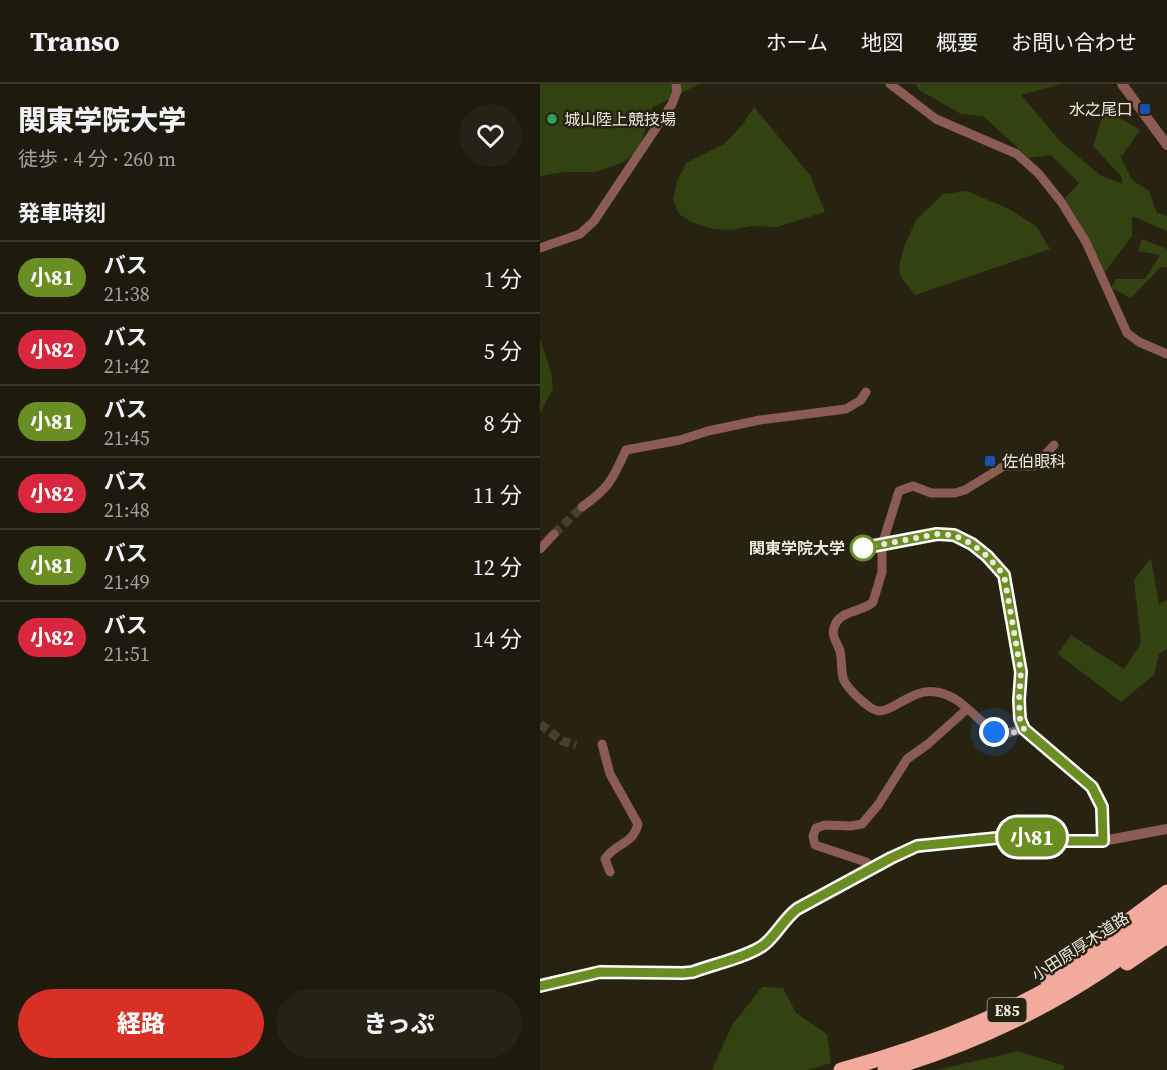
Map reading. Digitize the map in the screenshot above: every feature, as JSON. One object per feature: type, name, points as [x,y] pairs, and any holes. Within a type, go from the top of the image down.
[{"type":"highway","points":[[914,1049],[974,1019],[1061,970],[1167,892]]},
{"type":"highway","name":"小田原厚木道路","points":[[841,1070],[914,1049],[1015,1007],[1164,921]]},
{"type":"highway","name":"小田原厚木道路","points":[[885,1070],[975,1040],[1026,1017],[1111,965],[1164,921]]},
{"type":"street","points":[[540,248],[579,234],[594,221],[672,104],[677,91],[676,84]]},
{"type":"street","points":[[890,84],[936,119],[1017,154],[1039,174],[1062,203],[1086,242],[1127,333],[1139,342],[1167,354]]},
{"type":"street","points":[[1122,84],[1167,145]]},
{"type":"street","points":[[582,507],[596,498],[610,483],[626,450],[680,440],[708,431],[760,420],[846,409],[861,400],[866,392]]},
{"type":"street","points":[[1024,729],[999,735],[952,696],[934,691],[909,697],[885,710],[878,711],[850,690],[844,681],[840,653],[833,635],[834,626],[843,616],[873,602],[881,577],[882,545],[899,491],[913,486],[931,493],[955,493],[965,490],[1004,466],[1035,466],[1054,445]]},
{"type":"street","points":[[540,549],[554,534]]},
{"type":"street","points":[[882,545],[937,534],[954,535],[972,544],[987,556],[1004,575],[1021,672],[1020,719],[1024,729],[1092,787],[1102,807],[1103,841]]},
{"type":"street","points":[[873,868],[866,862],[815,844],[813,836],[816,828],[825,825],[862,824],[878,805],[907,759],[928,744],[967,709]]},
{"type":"street","points":[[602,744],[610,774],[638,824],[633,838],[610,851],[605,859],[610,872]]},
{"type":"street","points":[[540,986],[600,972],[683,973],[743,954],[765,944],[788,916],[797,909],[909,849],[924,844],[1017,836],[1068,841],[1103,841],[1167,829]]},
{"type":"green space","points":[[540,84],[699,84],[652,108],[639,150],[622,163],[596,172],[565,172],[540,176]]},
{"type":"green space","points":[[916,84],[1061,84],[1021,95],[1061,142],[1100,175],[1123,184],[1121,176],[1093,146],[1105,109],[1140,130],[1121,157],[1132,180],[1149,191],[1157,213],[1167,216],[1167,231],[1132,216],[1132,236],[1104,273],[1091,242],[1065,198],[1079,183],[1051,155],[1029,158],[983,116],[961,114],[919,90]]},
{"type":"green space","points":[[754,107],[810,175],[825,212],[777,227],[751,226],[731,230],[713,229],[691,222],[679,214],[673,200],[677,182],[686,163],[724,144],[743,124]]},
{"type":"green space","points":[[967,191],[1009,209],[1036,226],[1050,249],[915,295],[901,277],[899,267],[904,247],[916,220],[943,194]]},
{"type":"green space","points":[[1142,239],[1167,249],[1167,268],[1161,267],[1131,298],[1111,288],[1116,279],[1145,279],[1160,255],[1138,251]]},
{"type":"green space","points":[[540,338],[551,372],[553,388],[540,413]]},
{"type":"green space","points":[[1151,558],[1159,604],[1167,600],[1167,649],[1159,654],[1154,675],[1121,702],[1058,654],[1071,635],[1124,669],[1141,643],[1134,580]]},
{"type":"green space","points":[[762,987],[783,988],[796,1013],[827,1034],[831,1063],[808,1070],[712,1070],[732,1025]]},
{"type":"green space","points":[[1018,1051],[1065,1066],[1063,1070],[937,1070]]},
{"type":"tunnel","points":[[554,534],[582,507]]},
{"type":"tunnel","points":[[540,724],[562,741],[576,745]]},
{"type":"bus line","name":"小81","points":[[540,986],[600,972],[693,972],[758,949],[797,909],[891,858],[924,844],[1017,836],[1068,841],[1103,841],[1104,817],[1098,795],[1092,787],[1024,729],[1020,719],[1021,672],[1004,575],[987,556],[972,544],[954,535],[937,534],[863,548]]},
{"type":"place","name":"水之尾口","points":[[1145,109]]},
{"type":"place","name":"城山陸上競技場","points":[[552,119]]},
{"type":"place","name":"佐伯眼科","points":[[990,461]]},
{"type":"place","name":"関東学院大学","points":[[863,548]]},
{"type":"route","points":[[863,548],[937,534],[954,535],[972,544],[987,556],[1004,575],[1021,672],[1020,719],[1024,729],[1005,735],[994,732]]}]
